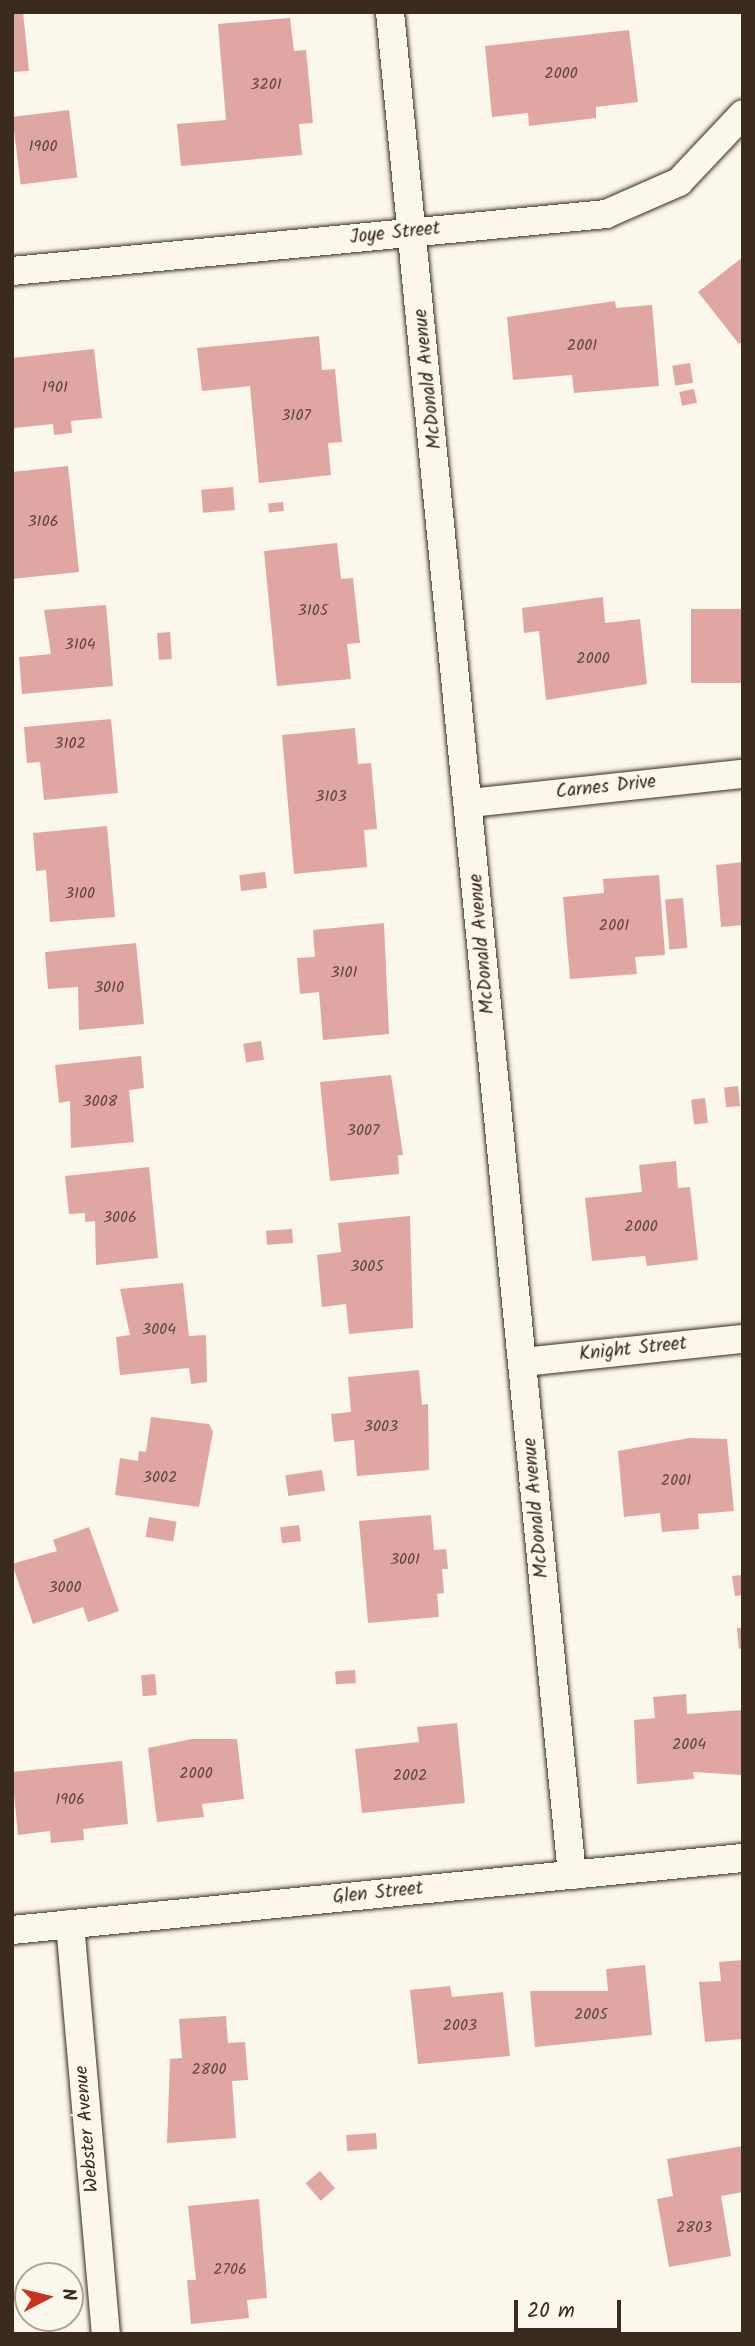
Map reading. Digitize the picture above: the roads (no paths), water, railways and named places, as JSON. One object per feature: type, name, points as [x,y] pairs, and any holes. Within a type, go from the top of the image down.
[{"type":"street","name":"McDonald Avenue","points":[[390,12],[470,803],[572,1875]]},
{"type":"street","name":"Joye Street","points":[[12,271],[606,214],[643,202],[679,182],[743,114]]},
{"type":"street","name":"Carnes Drive","points":[[470,803],[743,774]]},
{"type":"street","name":"Knight Street","points":[[523,1362],[743,1339]]},
{"type":"street","name":"Glen Street","points":[[12,1930],[743,1858]]},
{"type":"street","name":"Webster Avenue","points":[[70,1924],[106,2334]]}]
